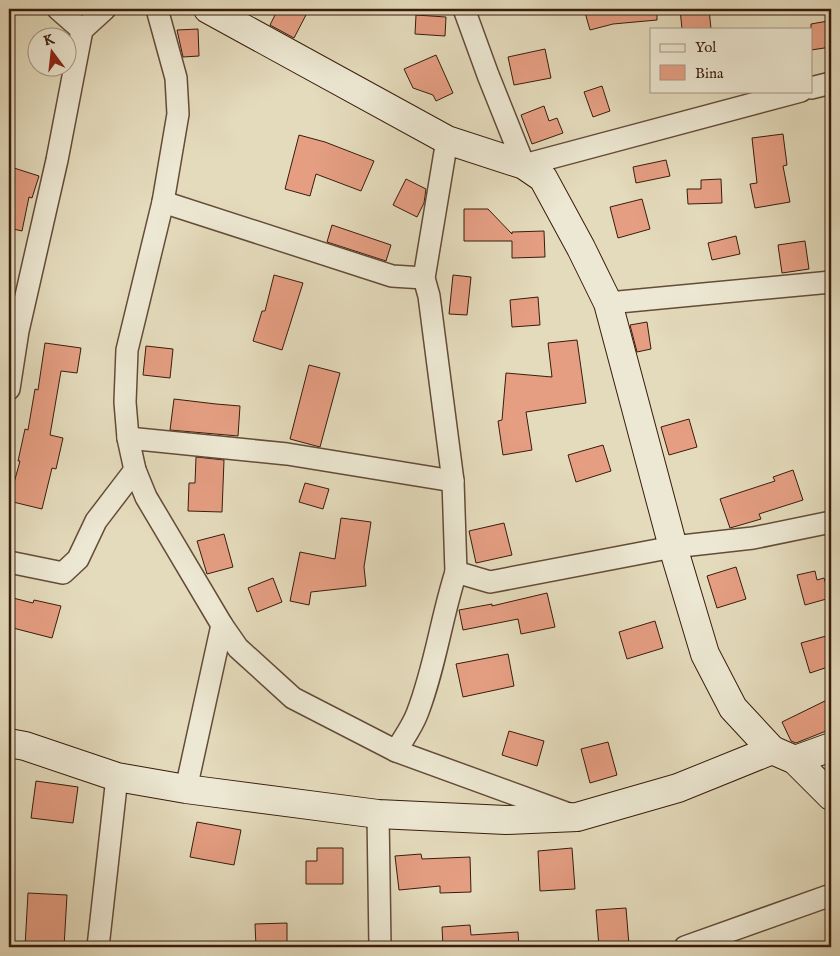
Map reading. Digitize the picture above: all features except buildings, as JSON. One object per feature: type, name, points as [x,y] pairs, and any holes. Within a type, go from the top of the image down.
[{"type":"street","points":[[58,9],[82,30]]},
{"type":"street","points":[[9,389],[13,330],[57,160],[82,30],[105,9]]},
{"type":"street","points":[[157,9],[176,78],[178,114],[163,202],[127,350],[125,402],[128,438],[135,470],[146,497],[222,625],[238,648],[293,698],[396,751],[577,817]]},
{"type":"street","points":[[208,9],[447,140],[524,165],[543,178],[608,303],[673,547],[705,654],[733,708],[783,755],[831,796]]},
{"type":"street","points":[[464,9],[524,165]]},
{"type":"street","points":[[812,88],[831,83]]},
{"type":"street","points":[[524,165],[796,92]]},
{"type":"street","points":[[396,751],[417,716],[432,666],[445,606],[456,572],[453,481],[429,296],[424,278],[447,140]]},
{"type":"street","points":[[163,202],[392,276],[424,278]]},
{"type":"street","points":[[608,303],[831,282]]},
{"type":"street","points":[[128,438],[287,454],[453,481]]},
{"type":"street","points":[[9,562],[63,573],[78,559],[96,521],[135,470]]},
{"type":"street","points":[[456,572],[490,582],[673,547],[753,538],[831,522]]},
{"type":"street","points":[[186,790],[222,625]]},
{"type":"street","points":[[9,743],[25,746],[117,777],[186,790],[378,814],[506,820],[577,817],[783,755],[831,747]]},
{"type":"street","points":[[98,947],[117,777]]},
{"type":"street","points":[[378,814],[380,947]]},
{"type":"street","points":[[684,947],[831,895]]}]
